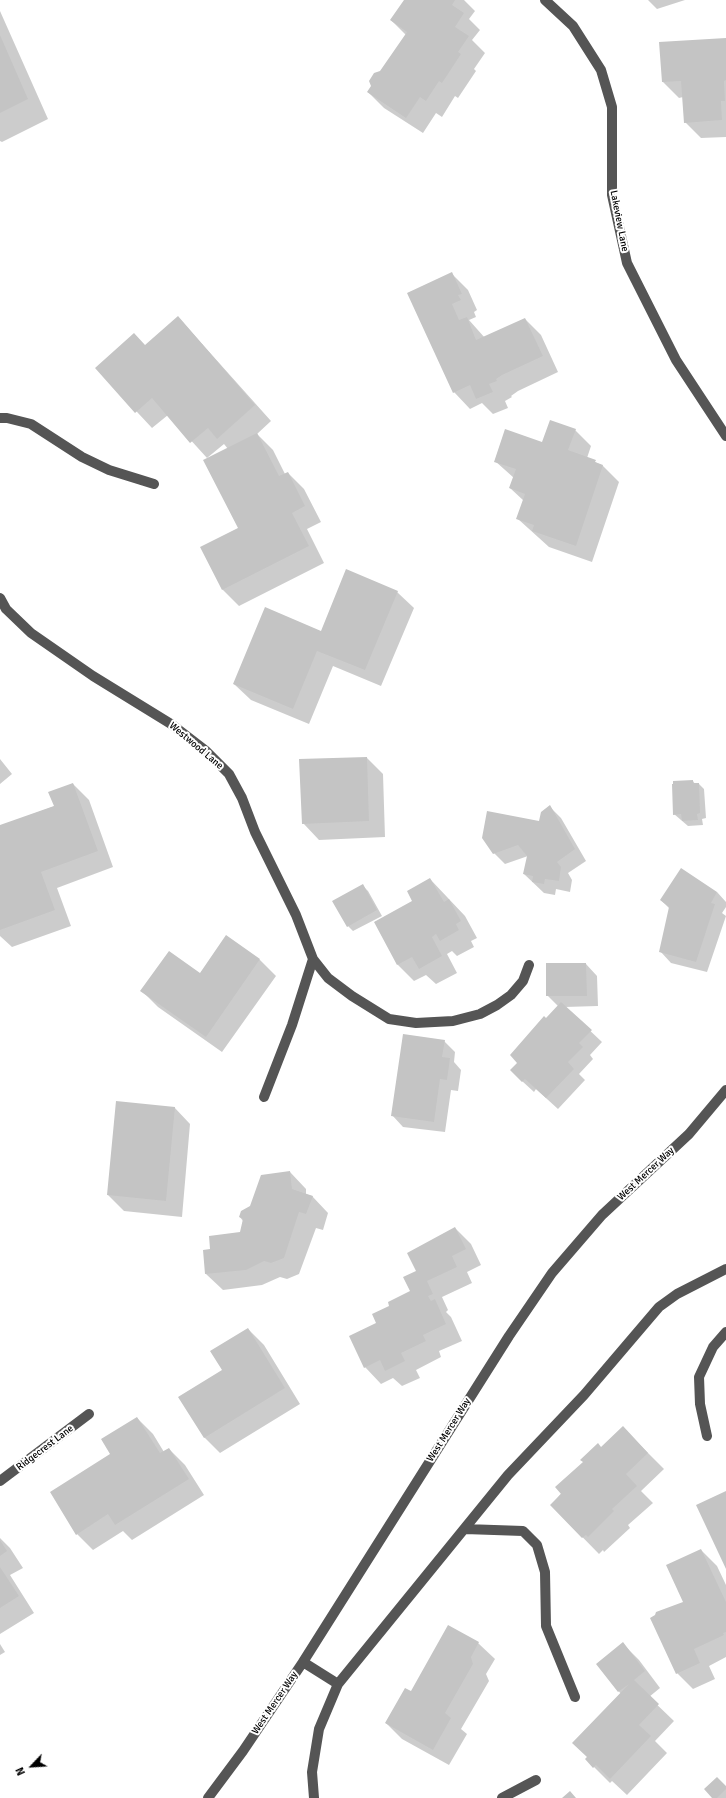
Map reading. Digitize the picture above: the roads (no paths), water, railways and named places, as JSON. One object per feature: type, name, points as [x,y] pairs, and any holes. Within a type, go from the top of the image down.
[{"type":"street","name":"Lakeview Lane","points":[[545,0],[574,26],[601,70],[612,107],[612,195],[627,263],[676,360],[726,436]]},
{"type":"street","points":[[0,418],[7,418],[31,424],[82,457],[102,467],[154,484]]},
{"type":"street","name":"Westwood Lane","points":[[0,598],[6,609],[31,633],[93,676],[171,724],[206,751],[229,774],[296,916],[313,959],[328,978],[352,996],[389,1019],[416,1023],[453,1021],[480,1014],[497,1005],[511,995],[523,981],[529,965]]},
{"type":"street","points":[[264,1097],[292,1025],[313,959]]},
{"type":"street","name":"West Mercer Way","points":[[208,1798],[243,1751],[303,1662],[509,1336],[552,1273],[602,1215],[688,1134],[726,1090]]},
{"type":"street","points":[[314,1798],[312,1772],[320,1729],[338,1684],[508,1475],[584,1395],[659,1308],[677,1294],[726,1269]]},
{"type":"street","points":[[707,1436],[700,1404],[700,1377],[713,1347],[726,1332]]},
{"type":"street","name":"Ridgecrest Lane","points":[[0,1481],[89,1414]]},
{"type":"street","points":[[465,1529],[523,1531],[537,1545],[545,1572],[546,1626],[574,1697]]},
{"type":"street","points":[[303,1662],[338,1684]]},
{"type":"street","points":[[502,1798],[536,1780]]}]
